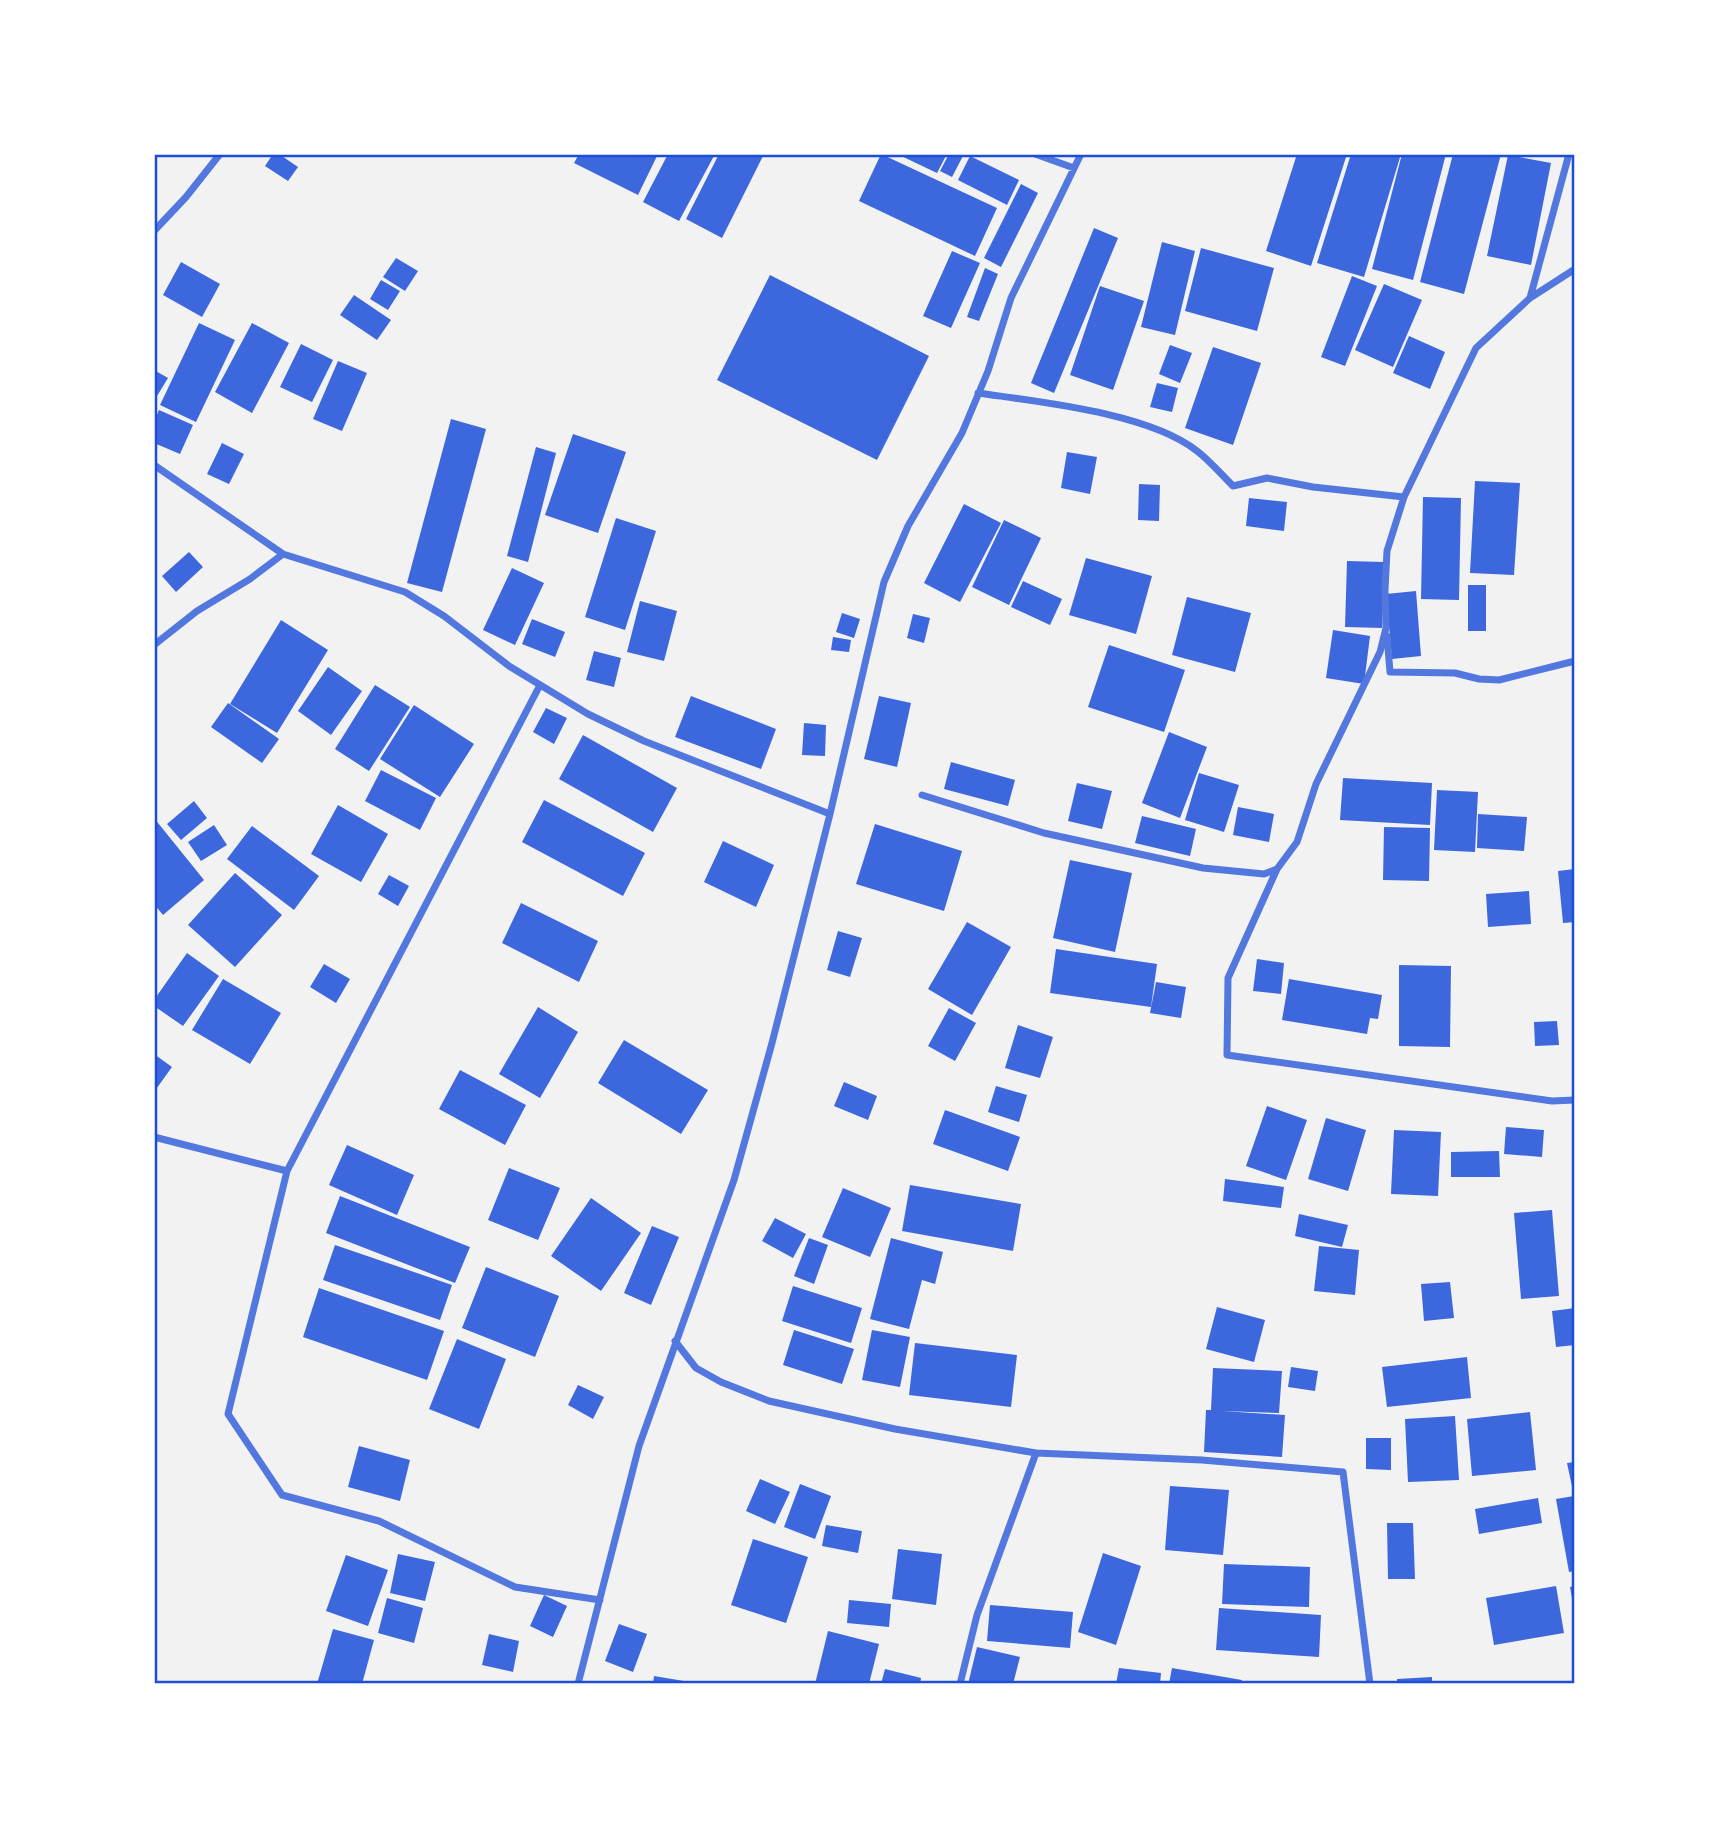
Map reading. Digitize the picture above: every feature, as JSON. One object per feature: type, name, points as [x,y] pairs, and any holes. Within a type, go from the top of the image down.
[{"type":"street","points":[[154,231],[220,154]]},
{"type":"street","points":[[1035,154],[1074,168]]},
{"type":"street","points":[[578,1684],[639,1446],[734,1180],[830,814],[884,582],[908,526],[961,433],[988,371],[1011,298],[1081,154]]},
{"type":"street","points":[[1530,298],[1569,154]]},
{"type":"street","points":[[1575,269],[1530,298],[1476,348],[1404,497],[1387,551],[1385,590],[1390,672],[1455,673],[1479,679],[1499,680],[1575,661]]},
{"type":"street","points":[[978,393],[1060,405],[1150,426],[1197,450],[1233,486],[1267,478],[1313,487],[1404,497]]},
{"type":"street","points":[[154,466],[283,554],[405,593],[444,616],[509,666],[588,714],[644,741],[830,814]]},
{"type":"street","points":[[154,645],[197,611],[250,579],[283,554]]},
{"type":"street","points":[[1386,628],[1374,668],[1316,784],[1297,842],[1277,869],[1228,978],[1227,1055],[1552,1101],[1575,1100]]},
{"type":"street","points":[[540,685],[287,1171],[228,1414],[282,1495],[379,1521],[515,1587],[600,1600]]},
{"type":"street","points":[[922,795],[1044,833],[1203,868],[1265,874],[1277,869]]},
{"type":"street","points":[[154,1137],[287,1171]]},
{"type":"street","points":[[675,1341],[696,1368],[721,1382],[769,1401],[895,1429],[1036,1453],[1202,1460],[1343,1472],[1370,1684]]},
{"type":"street","points":[[960,1684],[977,1615],[1036,1453]]},
{"type":"building","points":[[273,154],[279,154],[298,167],[288,181],[265,166]]},
{"type":"building","points":[[579,154],[658,154],[638,195],[574,163]]},
{"type":"building","points":[[668,154],[715,154],[679,221],[643,202]]},
{"type":"building","points":[[719,154],[764,154],[722,238],[686,219]]},
{"type":"building","points":[[881,154],[997,208],[975,256],[859,201]]},
{"type":"building","points":[[897,154],[947,154],[937,173]]},
{"type":"building","points":[[949,154],[964,154],[952,177],[940,171]]},
{"type":"building","points":[[1297,154],[1347,154],[1311,266],[1266,251]]},
{"type":"building","points":[[1351,154],[1401,154],[1364,277],[1317,263]]},
{"type":"building","points":[[1402,154],[1446,154],[1413,280],[1372,269]]},
{"type":"building","points":[[1453,154],[1501,154],[1464,294],[1420,282]]},
{"type":"building","points":[[1508,155],[1551,163],[1531,265],[1487,256]]},
{"type":"building","points":[[970,156],[1019,180],[1007,205],[958,180]]},
{"type":"building","points":[[1021,184],[1038,193],[1001,267],[984,258]]},
{"type":"building","points":[[1094,228],[1118,238],[1054,393],[1031,383]]},
{"type":"building","points":[[1162,242],[1195,251],[1175,335],[1141,327]]},
{"type":"building","points":[[1201,248],[1274,268],[1257,331],[1185,311]]},
{"type":"building","points":[[952,251],[980,263],[951,328],[923,316]]},
{"type":"building","points":[[396,258],[418,271],[405,291],[383,277]]},
{"type":"building","points":[[181,262],[220,284],[202,317],[163,295]]},
{"type":"building","points":[[985,268],[998,274],[979,321],[967,317]]},
{"type":"building","points":[[770,275],[929,356],[877,460],[717,380]]},
{"type":"building","points":[[1352,276],[1377,286],[1345,366],[1321,357]]},
{"type":"building","points":[[381,280],[400,291],[388,310],[370,299]]},
{"type":"building","points":[[1384,284],[1422,300],[1393,367],[1355,350]]},
{"type":"building","points":[[1100,286],[1144,301],[1113,390],[1070,375]]},
{"type":"building","points":[[354,295],[391,320],[377,340],[340,315]]},
{"type":"building","points":[[199,323],[235,340],[196,422],[160,405]]},
{"type":"building","points":[[252,323],[289,343],[252,413],[215,392]]},
{"type":"building","points":[[1409,336],[1445,352],[1430,389],[1393,373]]},
{"type":"building","points":[[301,344],[333,360],[312,402],[280,387]]},
{"type":"building","points":[[1170,345],[1192,353],[1180,383],[1159,374]]},
{"type":"building","points":[[1213,347],[1261,363],[1233,445],[1185,428]]},
{"type":"building","points":[[338,361],[367,373],[342,431],[313,419]]},
{"type":"building","points":[[154,370],[168,378],[154,401]]},
{"type":"building","points":[[1157,383],[1178,388],[1172,412],[1150,407]]},
{"type":"building","points":[[159,410],[193,425],[180,454],[154,443],[154,422]]},
{"type":"building","points":[[451,419],[486,429],[442,592],[407,583]]},
{"type":"building","points":[[573,434],[626,452],[598,533],[545,515]]},
{"type":"building","points":[[222,443],[244,454],[229,484],[207,474]]},
{"type":"building","points":[[536,447],[556,453],[528,562],[507,556]]},
{"type":"building","points":[[1067,452],[1097,457],[1090,494],[1061,488]]},
{"type":"building","points":[[1475,481],[1520,483],[1514,575],[1470,573]]},
{"type":"building","points":[[1139,484],[1160,485],[1159,521],[1138,520]]},
{"type":"building","points":[[1423,497],[1461,498],[1459,600],[1421,599]]},
{"type":"building","points":[[1249,498],[1287,502],[1284,531],[1246,526]]},
{"type":"building","points":[[964,504],[1001,523],[960,602],[924,583]]},
{"type":"building","points":[[616,518],[656,531],[625,630],[585,617]]},
{"type":"building","points":[[1004,520],[1041,538],[1009,605],[972,587]]},
{"type":"building","points":[[189,552],[203,567],[176,592],[162,576]]},
{"type":"building","points":[[1086,558],[1152,576],[1136,634],[1069,615]]},
{"type":"building","points":[[1347,561],[1384,562],[1382,628],[1345,627]]},
{"type":"building","points":[[512,568],[544,583],[515,645],[483,630]]},
{"type":"building","points":[[1023,581],[1062,599],[1050,625],[1011,607]]},
{"type":"building","points":[[1468,585],[1486,585],[1486,631],[1468,631]]},
{"type":"building","points":[[1416,591],[1421,656],[1392,659],[1386,594]]},
{"type":"building","points":[[1187,597],[1251,613],[1235,672],[1172,655]]},
{"type":"building","points":[[640,601],[677,611],[664,661],[627,652]]},
{"type":"building","points":[[842,613],[860,619],[854,638],[836,632]]},
{"type":"building","points":[[913,614],[930,618],[924,643],[907,638]]},
{"type":"building","points":[[532,619],[565,632],[555,657],[522,644]]},
{"type":"building","points":[[281,620],[328,650],[277,733],[230,704]]},
{"type":"building","points":[[1333,630],[1370,636],[1364,684],[1326,678]]},
{"type":"building","points":[[833,637],[851,640],[849,652],[831,650]]},
{"type":"building","points":[[1109,645],[1185,670],[1164,732],[1088,707]]},
{"type":"building","points":[[594,651],[621,658],[614,687],[586,680]]},
{"type":"building","points":[[328,667],[362,691],[331,735],[298,711]]},
{"type":"building","points":[[375,685],[410,707],[369,771],[335,749]]},
{"type":"building","points":[[691,696],[776,729],[761,769],[675,737]]},
{"type":"building","points":[[879,696],[911,703],[897,767],[864,759]]},
{"type":"building","points":[[228,703],[279,739],[262,763],[211,727]]},
{"type":"building","points":[[414,705],[474,744],[440,797],[380,759]]},
{"type":"building","points":[[546,708],[567,718],[554,744],[533,732]]},
{"type":"building","points":[[804,723],[826,725],[825,756],[802,755]]},
{"type":"building","points":[[1169,732],[1207,747],[1180,818],[1142,803]]},
{"type":"building","points":[[583,735],[677,788],[653,832],[559,779]]},
{"type":"building","points":[[951,762],[1015,780],[1008,806],[944,789]]},
{"type":"building","points":[[381,770],[436,798],[420,830],[365,801]]},
{"type":"building","points":[[1199,773],[1239,785],[1224,832],[1185,820]]},
{"type":"building","points":[[1343,778],[1432,783],[1430,825],[1340,820]]},
{"type":"building","points":[[1077,783],[1112,791],[1102,829],[1068,821]]},
{"type":"building","points":[[1437,790],[1478,792],[1475,852],[1434,850]]},
{"type":"building","points":[[544,800],[645,853],[623,896],[522,842]]},
{"type":"building","points":[[194,801],[207,818],[181,840],[167,824]]},
{"type":"building","points":[[338,805],[388,834],[361,882],[311,854]]},
{"type":"building","points":[[1238,807],[1274,814],[1269,842],[1233,835]]},
{"type":"building","points":[[1478,814],[1527,817],[1524,851],[1477,848]]},
{"type":"building","points":[[1142,816],[1196,829],[1190,856],[1135,843]]},
{"type":"building","points":[[154,818],[204,880],[163,915],[154,904]]},
{"type":"building","points":[[875,824],[962,851],[944,911],[856,884]]},
{"type":"building","points":[[214,825],[227,845],[201,861],[188,842]]},
{"type":"building","points":[[252,826],[319,876],[294,910],[227,859]]},
{"type":"building","points":[[1384,827],[1430,828],[1429,881],[1383,880]]},
{"type":"building","points":[[723,841],[774,865],[756,907],[704,882]]},
{"type":"building","points":[[1070,860],[1132,873],[1115,952],[1053,938]]},
{"type":"building","points":[[1575,869],[1575,922],[1563,923],[1558,871]]},
{"type":"building","points":[[235,873],[282,915],[235,967],[188,925]]},
{"type":"building","points":[[389,875],[409,886],[398,906],[378,894]]},
{"type":"building","points":[[1529,891],[1531,924],[1488,927],[1486,894]]},
{"type":"building","points":[[521,903],[598,941],[579,982],[502,943]]},
{"type":"building","points":[[967,922],[1011,947],[972,1015],[928,989]]},
{"type":"building","points":[[838,931],[862,938],[850,977],[827,970]]},
{"type":"building","points":[[1056,949],[1157,964],[1151,1007],[1050,993]]},
{"type":"building","points":[[187,953],[219,976],[183,1026],[154,1006],[154,1000]]},
{"type":"building","points":[[1257,959],[1284,963],[1281,994],[1253,991]]},
{"type":"building","points":[[324,964],[350,979],[336,1003],[310,987]]},
{"type":"building","points":[[1399,965],[1451,966],[1450,1047],[1399,1046]]},
{"type":"building","points":[[223,979],[281,1013],[250,1064],[192,1030]]},
{"type":"building","points":[[1289,979],[1382,995],[1378,1019],[1370,1018],[1367,1034],[1282,1020]]},
{"type":"building","points":[[1156,982],[1186,987],[1181,1018],[1150,1013]]},
{"type":"building","points":[[538,1007],[578,1032],[540,1098],[499,1074]]},
{"type":"building","points":[[949,1008],[976,1023],[955,1061],[928,1046]]},
{"type":"building","points":[[1557,1021],[1559,1045],[1535,1046],[1534,1022]]},
{"type":"building","points":[[1018,1025],[1053,1037],[1040,1078],[1005,1068]]},
{"type":"building","points":[[624,1040],[708,1090],[681,1134],[598,1083]]},
{"type":"building","points":[[154,1054],[172,1067],[154,1092]]},
{"type":"building","points":[[460,1070],[526,1105],[505,1145],[439,1109]]},
{"type":"building","points":[[844,1082],[877,1096],[868,1120],[834,1106]]},
{"type":"building","points":[[996,1086],[1027,1095],[1019,1122],[988,1112]]},
{"type":"building","points":[[1267,1106],[1307,1120],[1286,1180],[1246,1166]]},
{"type":"building","points":[[945,1110],[1020,1137],[1008,1171],[933,1144]]},
{"type":"building","points":[[1326,1118],[1366,1130],[1348,1191],[1308,1179]]},
{"type":"building","points":[[1506,1127],[1544,1130],[1542,1157],[1504,1154]]},
{"type":"building","points":[[1394,1130],[1441,1132],[1438,1196],[1391,1194]]},
{"type":"building","points":[[347,1145],[414,1175],[397,1215],[329,1185]]},
{"type":"building","points":[[1499,1151],[1500,1177],[1451,1177],[1451,1152]]},
{"type":"building","points":[[509,1168],[560,1188],[538,1240],[488,1220]]},
{"type":"building","points":[[1225,1179],[1284,1187],[1281,1208],[1223,1201]]},
{"type":"building","points":[[910,1185],[1021,1204],[1013,1251],[902,1231]]},
{"type":"building","points":[[843,1188],[891,1208],[870,1257],[822,1237]]},
{"type":"building","points":[[340,1196],[470,1247],[455,1283],[326,1233]]},
{"type":"building","points":[[591,1198],[641,1233],[601,1291],[551,1256]]},
{"type":"building","points":[[1552,1210],[1559,1296],[1521,1299],[1514,1213]]},
{"type":"building","points":[[1299,1214],[1348,1225],[1342,1247],[1295,1236]]},
{"type":"building","points":[[775,1218],[806,1234],[793,1258],[762,1241]]},
{"type":"building","points":[[652,1226],[679,1237],[651,1305],[624,1293]]},
{"type":"building","points":[[809,1238],[828,1245],[814,1284],[794,1276]]},
{"type":"building","points":[[891,1238],[943,1252],[935,1284],[922,1280],[909,1329],[870,1319]]},
{"type":"building","points":[[335,1245],[452,1285],[440,1320],[323,1280]]},
{"type":"building","points":[[1319,1246],[1359,1250],[1355,1295],[1314,1291]]},
{"type":"building","points":[[486,1267],[559,1296],[535,1357],[462,1328]]},
{"type":"building","points":[[1450,1282],[1454,1318],[1424,1321],[1421,1284]]},
{"type":"building","points":[[793,1286],[862,1308],[851,1343],[782,1321]]},
{"type":"building","points":[[319,1288],[444,1331],[427,1380],[303,1337]]},
{"type":"building","points":[[1217,1307],[1265,1320],[1254,1362],[1206,1349]]},
{"type":"building","points":[[1575,1308],[1575,1345],[1556,1347],[1552,1311]]},
{"type":"building","points":[[794,1330],[854,1349],[842,1384],[783,1365]]},
{"type":"building","points":[[872,1330],[910,1337],[900,1387],[862,1380]]},
{"type":"building","points":[[457,1339],[506,1359],[479,1429],[429,1409]]},
{"type":"building","points":[[915,1343],[1017,1355],[1011,1407],[909,1395]]},
{"type":"building","points":[[1467,1357],[1471,1398],[1387,1407],[1382,1367]]},
{"type":"building","points":[[1291,1367],[1318,1371],[1315,1391],[1288,1387]]},
{"type":"building","points":[[1213,1368],[1282,1371],[1279,1413],[1222,1411],[1285,1415],[1282,1457],[1204,1452],[1206,1410],[1211,1410]]},
{"type":"building","points":[[578,1385],[604,1397],[593,1419],[568,1405]]},
{"type":"building","points":[[1530,1412],[1536,1470],[1472,1476],[1467,1419]]},
{"type":"building","points":[[1455,1416],[1459,1480],[1408,1482],[1405,1419]]},
{"type":"building","points":[[1366,1438],[1391,1438],[1391,1470],[1366,1469]]},
{"type":"building","points":[[359,1446],[410,1460],[400,1501],[348,1487]]},
{"type":"building","points":[[1575,1462],[1575,1571],[1569,1572],[1556,1499],[1574,1496],[1567,1463]]},
{"type":"building","points":[[760,1479],[790,1492],[775,1524],[746,1511]]},
{"type":"building","points":[[800,1484],[831,1496],[815,1539],[784,1527]]},
{"type":"building","points":[[1170,1486],[1229,1490],[1223,1555],[1165,1550]]},
{"type":"building","points":[[1538,1498],[1542,1523],[1479,1534],[1475,1509]]},
{"type":"building","points":[[1387,1523],[1413,1523],[1415,1579],[1388,1579]]},
{"type":"building","points":[[826,1525],[862,1531],[858,1553],[822,1546]]},
{"type":"building","points":[[753,1539],[808,1557],[786,1623],[731,1605]]},
{"type":"building","points":[[898,1549],[942,1554],[936,1605],[892,1599]]},
{"type":"building","points":[[1103,1553],[1141,1566],[1116,1645],[1078,1632]]},
{"type":"building","points":[[398,1554],[435,1562],[425,1601],[390,1593]]},
{"type":"building","points":[[346,1555],[388,1570],[368,1626],[326,1611]]},
{"type":"building","points":[[1224,1564],[1310,1567],[1309,1607],[1222,1604]]},
{"type":"building","points":[[1556,1586],[1564,1633],[1494,1645],[1486,1598]]},
{"type":"building","points":[[1575,1586],[1575,1609],[1574,1609],[1570,1587]]},
{"type":"building","points":[[544,1595],[567,1606],[553,1637],[530,1626]]},
{"type":"building","points":[[387,1598],[423,1608],[414,1643],[378,1633]]},
{"type":"building","points":[[849,1600],[891,1604],[889,1627],[847,1623]]},
{"type":"building","points":[[990,1605],[1073,1612],[1070,1648],[987,1641]]},
{"type":"building","points":[[1219,1608],[1321,1615],[1319,1657],[1216,1650]]},
{"type":"building","points":[[619,1624],[647,1634],[633,1672],[605,1661]]},
{"type":"building","points":[[333,1629],[374,1640],[362,1684],[317,1684]]},
{"type":"building","points":[[828,1631],[879,1644],[869,1684],[815,1684]]},
{"type":"building","points":[[489,1634],[519,1641],[513,1672],[482,1665]]},
{"type":"building","points":[[977,1647],[1020,1657],[1013,1684],[968,1684]]},
{"type":"building","points":[[1119,1668],[1161,1673],[1160,1684],[1116,1684]]},
{"type":"building","points":[[1172,1668],[1242,1680],[1241,1684],[1169,1684]]},
{"type":"building","points":[[885,1669],[921,1678],[920,1684],[881,1684]]},
{"type":"building","points":[[654,1676],[696,1683],[696,1684],[653,1684]]},
{"type":"building","points":[[1432,1677],[1432,1684],[1397,1684],[1397,1679]]}]
